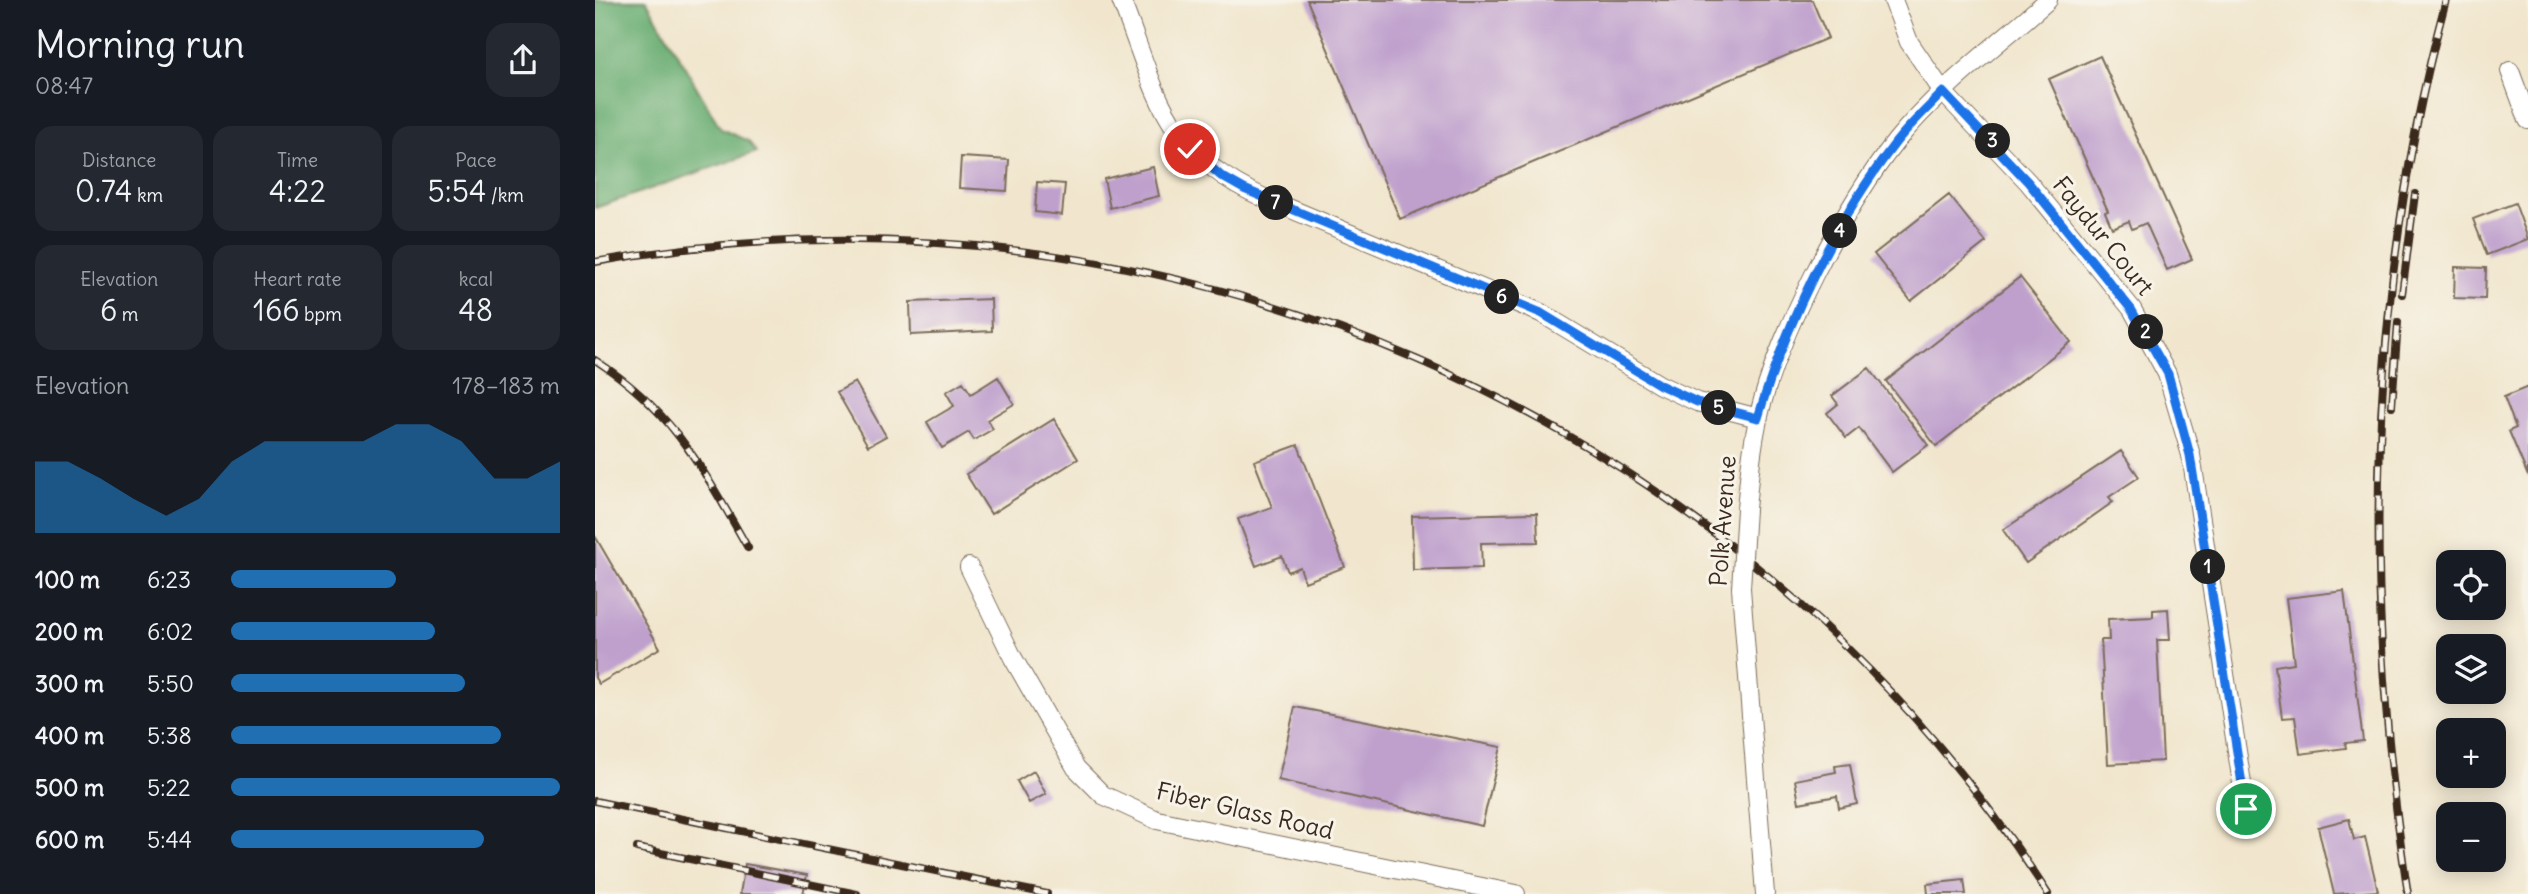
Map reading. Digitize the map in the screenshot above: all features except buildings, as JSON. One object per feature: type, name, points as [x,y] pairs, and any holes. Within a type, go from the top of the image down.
[{"type":"street","points":[[1121,0],[1166,117],[1190,149],[1221,176],[1262,197],[1541,313],[1660,385],[1697,402],[1758,418]]},
{"type":"street","name":"Faydur Court","points":[[1893,0],[1909,42],[1943,92],[2028,182],[2131,309],[2168,374],[2190,455],[2246,809]]},
{"type":"street","name":"Polk Avenue","points":[[1765,894],[1741,588],[1746,509],[1758,418],[1778,355],[1812,282],[1856,201],[1896,141],[1943,92],[2047,0]]},
{"type":"street","points":[[2510,71],[2528,120]]},
{"type":"street","name":"Fiber Glass Road","points":[[969,567],[1013,658],[1076,768],[1103,795],[1157,820],[1516,894]]},
{"type":"green space","points":[[595,0],[646,0],[721,129],[748,141],[757,152],[595,208]]},
{"type":"railway","points":[[2408,894],[2393,782],[2383,670],[2379,557],[2380,445],[2387,333],[2400,221],[2420,110],[2446,0]]},
{"type":"railway","points":[[2402,294],[2415,194]]},
{"type":"railway","points":[[595,262],[806,240],[1016,250],[1221,290],[1417,359],[1601,456],[1770,578],[1920,724],[2048,894]]},
{"type":"railway","points":[[2392,406],[2398,322]]},
{"type":"railway","points":[[595,360],[645,399],[684,443],[748,548]]},
{"type":"railway","points":[[595,801],[1047,894]]},
{"type":"railway","points":[[637,848],[857,894]]},
{"type":"route","points":[[1190,149],[1221,176],[1244,189],[1541,313],[1660,385],[1697,402],[1758,418],[1773,367],[1812,282],[1856,201],[1896,141],[1943,92],[1983,130],[2057,216],[2131,309],[2150,338],[2168,374],[2190,455],[2246,809]]}]
